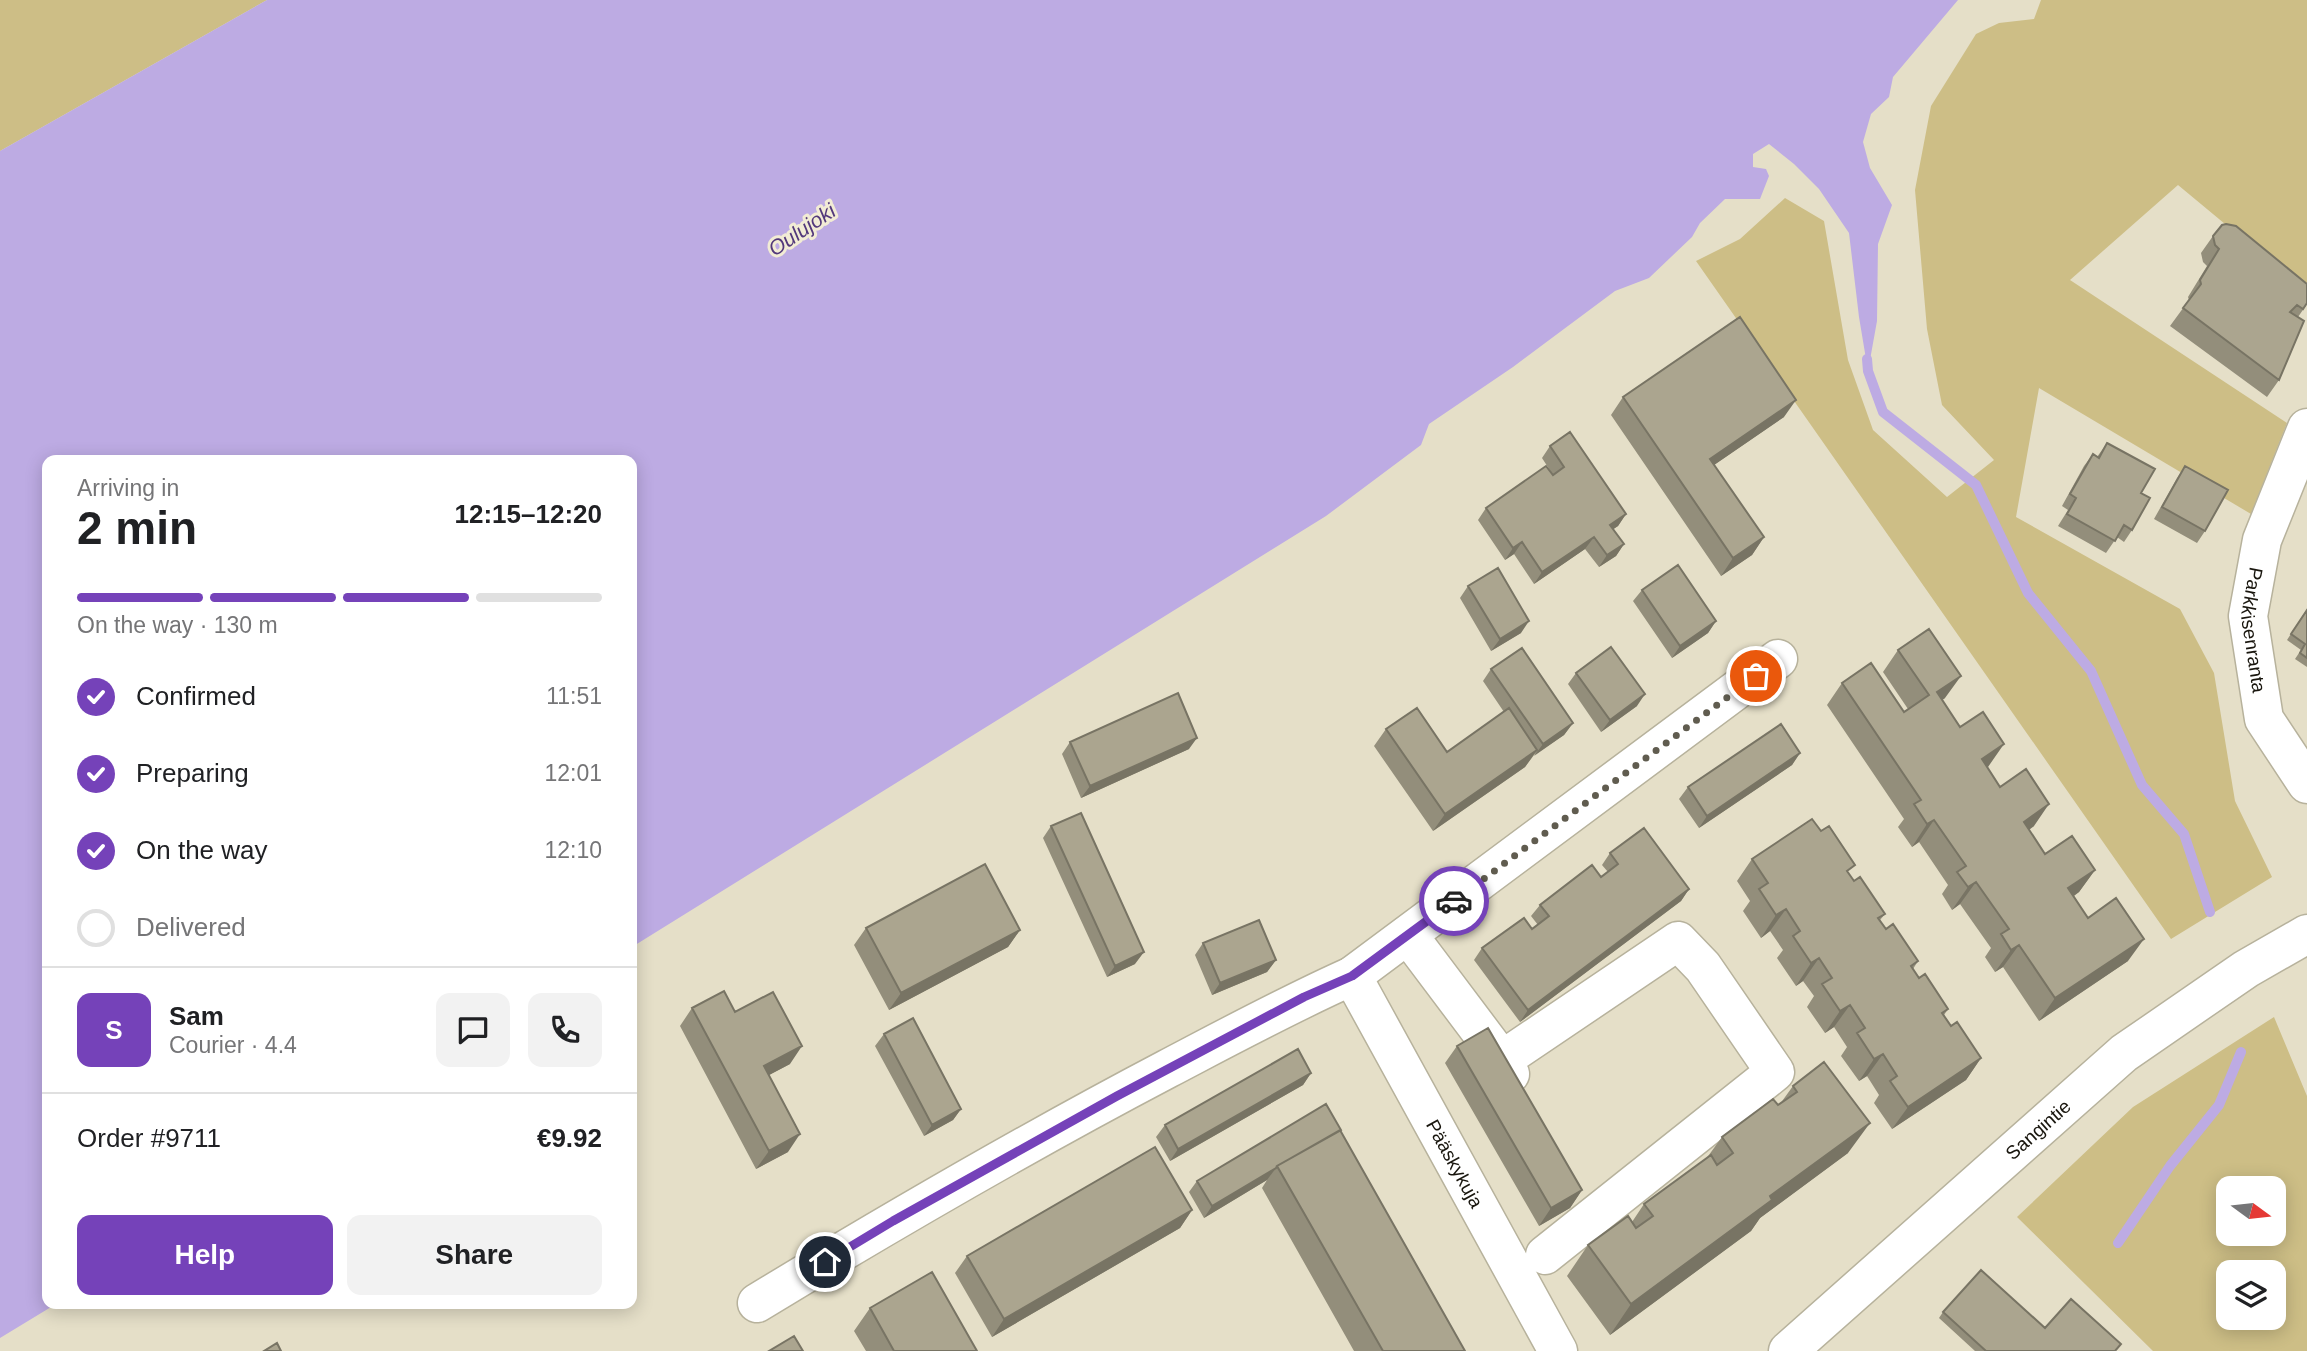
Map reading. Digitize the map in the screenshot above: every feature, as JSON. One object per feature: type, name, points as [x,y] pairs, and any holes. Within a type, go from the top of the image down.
[{"type":"street","name":"Parkkisenranta","points":[[2307,428],[2262,540],[2248,616],[2264,719],[2307,784]]},
{"type":"street","points":[[757,1303],[893,1221],[1117,1096],[1304,997],[1352,976],[1778,659]]},
{"type":"street","name":"Sangintie","points":[[1788,1351],[2124,1053],[2246,969],[2307,934]]},
{"type":"street","points":[[1408,935],[1502,1060],[1530,1109]]},
{"type":"street","points":[[1502,1060],[1678,941],[1703,967],[1775,1072],[1584,1207],[1545,1255]]},
{"type":"street","name":"Pääskykuja","points":[[1352,976],[1558,1351]]},
{"type":"shaded area","points":[[0,0],[267,0],[0,151]]},
{"type":"shaded area","points":[[2041,0],[2307,0],[2307,292],[2178,185],[2070,280],[2287,423],[2251,514],[2039,388],[2016,517],[2180,609],[2214,673],[2235,801],[2272,877],[2171,939],[1696,261],[1740,239],[1785,198],[1824,221],[1848,360],[1873,430],[1947,497],[1994,460],[1942,405],[1927,329],[1915,190],[1931,106],[1976,34],[1999,23],[2034,19]]},
{"type":"shaded area","points":[[2274,1017],[2307,1096],[2307,1351],[2153,1351],[2017,1217],[2133,1107]]},
{"type":"water","name":"Oulujoki","points":[[267,0],[1958,0],[1893,77],[1889,97],[1871,114],[1863,142],[1870,168],[1892,205],[1878,244],[1877,321],[1868,371],[1849,233],[1819,189],[1769,144],[1753,154],[1753,167],[1766,169],[1769,176],[1760,199],[1725,199],[1700,223],[1692,237],[1649,278],[1615,291],[1513,367],[1429,424],[1421,445],[1326,516],[637,944],[637,455],[42,455],[42,1309],[48,1309],[0,1338],[0,151]]},
{"type":"building","points":[[2226,224],[2236,226],[2307,284],[2307,303],[2303,309],[2297,305],[2290,312],[2304,321],[2279,380],[2183,308],[2201,284],[2200,280],[2219,249],[2213,236]]},
{"type":"building","points":[[1740,317],[1796,400],[1710,459],[1764,537],[1733,558],[1623,397]]},
{"type":"building","points":[[1570,432],[1626,514],[1610,525],[1624,544],[1607,555],[1594,537],[1542,572],[1522,542],[1513,548],[1486,508],[1546,466],[1553,475],[1564,467],[1550,446]]},
{"type":"building","points":[[2107,443],[2155,469],[2141,493],[2150,498],[2132,530],[2124,525],[2115,541],[2067,514],[2076,498],[2070,494],[2093,454],[2099,458]]},
{"type":"building","points":[[2185,466],[2228,490],[2205,531],[2162,507]]},
{"type":"building","points":[[1678,565],[1716,621],[1680,646],[1642,590]]},
{"type":"building","points":[[1498,568],[1529,621],[1500,639],[1468,586]]},
{"type":"building","points":[[2307,610],[2307,658],[2300,653],[2305,644],[2291,634]]},
{"type":"building","points":[[1929,629],[1961,676],[1937,692],[1960,727],[1983,712],[2004,744],[1982,759],[2000,787],[2026,769],[2049,804],[2024,822],[2045,854],[2072,836],[2095,870],[2068,888],[2088,918],[2116,898],[2144,939],[2055,998],[2019,945],[2011,950],[2001,934],[2009,929],[1976,882],[1968,887],[1957,872],[1966,866],[1934,820],[1927,824],[1914,804],[1921,800],[1842,683],[1871,663],[1904,712],[1929,695],[1898,650]]},
{"type":"building","points":[[1611,647],[1645,694],[1610,720],[1576,673]]},
{"type":"building","points":[[1522,648],[1573,723],[1543,744],[1491,669]]},
{"type":"building","points":[[1178,693],[1197,738],[1090,786],[1070,742]]},
{"type":"building","points":[[1417,708],[1447,752],[1509,708],[1537,750],[1445,814],[1386,729]]},
{"type":"building","points":[[1781,724],[1800,753],[1707,816],[1688,787]]},
{"type":"building","points":[[1081,813],[1144,952],[1115,966],[1051,826]]},
{"type":"building","points":[[1812,819],[1821,831],[1829,826],[1855,865],[1847,871],[1854,881],[1860,877],[1885,914],[1878,918],[1886,929],[1893,924],[1918,961],[1911,966],[1919,978],[1925,974],[1948,1009],[1942,1013],[1951,1026],[1957,1022],[1981,1058],[1908,1107],[1890,1081],[1897,1076],[1883,1054],[1874,1059],[1857,1033],[1865,1028],[1850,1005],[1840,1011],[1822,984],[1832,978],[1819,958],[1811,963],[1793,936],[1800,931],[1786,909],[1776,915],[1759,889],[1768,883],[1752,859]]},
{"type":"building","points":[[1644,828],[1689,889],[1528,1010],[1482,948],[1524,918],[1532,929],[1549,916],[1540,905],[1592,865],[1601,877],[1618,864],[1610,853]]},
{"type":"building","points":[[985,864],[1020,930],[901,993],[866,928]]},
{"type":"building","points":[[1259,920],[1276,960],[1220,983],[1203,943]]},
{"type":"building","points":[[724,991],[735,1012],[773,992],[802,1046],[764,1066],[800,1134],[769,1151],[692,1008]]},
{"type":"building","points":[[913,1018],[961,1109],[932,1125],[884,1034]]},
{"type":"building","points":[[1488,1028],[1582,1190],[1551,1208],[1457,1046]]},
{"type":"building","points":[[1298,1049],[1311,1073],[1178,1149],[1165,1125]]},
{"type":"building","points":[[1824,1062],[1870,1123],[1770,1196],[1772,1200],[1631,1304],[1588,1245],[1628,1216],[1636,1228],[1653,1216],[1644,1204],[1711,1155],[1717,1165],[1733,1153],[1722,1137],[1773,1099],[1778,1105],[1797,1092],[1793,1086]]},
{"type":"building","points":[[1326,1104],[1341,1130],[1212,1206],[1197,1181]]},
{"type":"building","points":[[1340,1130],[1465,1351],[1383,1351],[1277,1166]]},
{"type":"building","points":[[1155,1147],[1192,1210],[1004,1319],[967,1256]]},
{"type":"building","points":[[1981,1270],[2045,1328],[2071,1299],[2121,1344],[2115,1351],[1986,1351],[1943,1312]]},
{"type":"building","points":[[932,1272],[977,1351],[894,1351],[870,1308]]},
{"type":"building","points":[[794,1336],[803,1351],[769,1351]]},
{"type":"building","points":[[277,1343],[281,1351],[264,1351]]},
{"type":"waterway","points":[[1867,359],[1868,371],[1883,412],[1976,485],[2028,593],[2091,671],[2142,785],[2184,834],[2210,912]]},
{"type":"waterway","points":[[2118,1243],[2170,1166],[2219,1105],[2241,1052]]},
{"type":"way so far","points":[[1454,901],[1756,676]]},
{"type":"route","points":[[825,1262],[1117,1096],[1304,997],[1352,976],[1454,901]]}]
